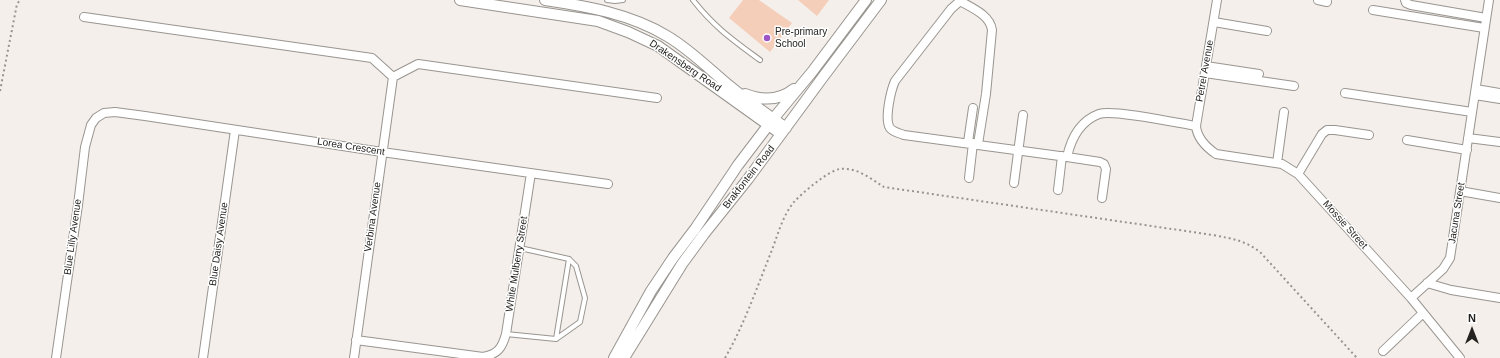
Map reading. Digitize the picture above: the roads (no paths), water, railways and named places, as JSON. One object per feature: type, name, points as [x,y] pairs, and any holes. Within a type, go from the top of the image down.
[{"type":"street","name":"Drakensberg Road","points":[[460,0],[598,21],[628,32],[658,46],[783,131]]},
{"type":"street","name":"Drakensberg Road","points":[[545,0],[577,4],[641,23],[668,36],[697,58],[771,122]]},
{"type":"street","name":"Brakfontein Road","points":[[614,358],[651,291],[738,165],[812,72],[866,0]]},
{"type":"street","name":"Brakfontein Road","points":[[624,358],[673,279],[704,234],[748,179],[881,0]]},
{"type":"street","name":"Petrel Avenue","points":[[1201,140],[1196,126],[1218,0]]},
{"type":"street","points":[[1405,0],[1406,3],[1411,5],[1486,18]]},
{"type":"street","name":"Jacuna Street","points":[[1411,298],[1443,269],[1450,258],[1489,0]]},
{"type":"street","points":[[973,143],[986,94],[991,25],[989,20],[983,15],[959,1],[951,9],[895,81],[892,87],[888,121],[890,127],[894,132],[904,135],[1018,149],[1100,162],[1104,164],[1106,169],[1102,198]]},
{"type":"street","points":[[1373,10],[1484,28]]},
{"type":"street","points":[[84,17],[372,58],[393,76],[418,64],[657,98]]},
{"type":"street","points":[[1214,22],[1267,31]]},
{"type":"street","points":[[1205,69],[1259,74]]},
{"type":"street","points":[[1205,69],[1294,86]]},
{"type":"street","points":[[732,89],[758,99],[770,99],[783,96],[791,92],[812,72]]},
{"type":"street","name":"Verbina Avenue","points":[[354,358],[393,76]]},
{"type":"street","points":[[1475,92],[1500,93]]},
{"type":"street","points":[[1475,92],[1500,99]]},
{"type":"street","points":[[1345,93],[1472,112]]},
{"type":"street","points":[[969,178],[973,143],[973,108]]},
{"type":"street","name":"Lorea Crescent","points":[[96,118],[104,113],[115,112],[531,174],[608,184]]},
{"type":"street","points":[[1278,163],[1284,112]]},
{"type":"street","points":[[1014,183],[1023,114]]},
{"type":"street","points":[[1058,190],[1064,156],[1076,132],[1089,120],[1099,114],[1118,114],[1196,126]]},
{"type":"street","name":"Blue Lilly Avenue","points":[[56,358],[85,148],[91,125],[96,118]]},
{"type":"street","name":"Blue Daisy Avenue","points":[[203,358],[235,130]]},
{"type":"street","points":[[1298,174],[1322,134],[1328,130],[1369,135]]},
{"type":"street","points":[[1468,138],[1500,142]]},
{"type":"street","name":"Mossie Street","points":[[1201,140],[1216,154],[1278,163],[1289,167],[1298,174],[1411,298],[1460,358]]},
{"type":"street","points":[[1407,140],[1466,150]]},
{"type":"street","name":"White Mulberry Street","points":[[356,340],[483,357],[496,352],[501,348],[506,334],[531,174]]},
{"type":"street","points":[[1460,191],[1500,198]]},
{"type":"street","points":[[664,272],[673,279]]},
{"type":"street","points":[[1427,284],[1451,290],[1500,298]]},
{"type":"street","points":[[1383,351],[1424,313]]},
{"type":"lane","points":[[607,0],[623,0]]},
{"type":"lane","points":[[694,0],[709,20],[724,34],[760,60]]},
{"type":"lane","points":[[506,334],[556,339],[580,322],[585,298],[576,266],[569,258],[520,248]]},
{"type":"lane","points":[[556,339],[569,258]]},
{"type":"place","name":"Pre-primary School","points":[[767,38]]}]
